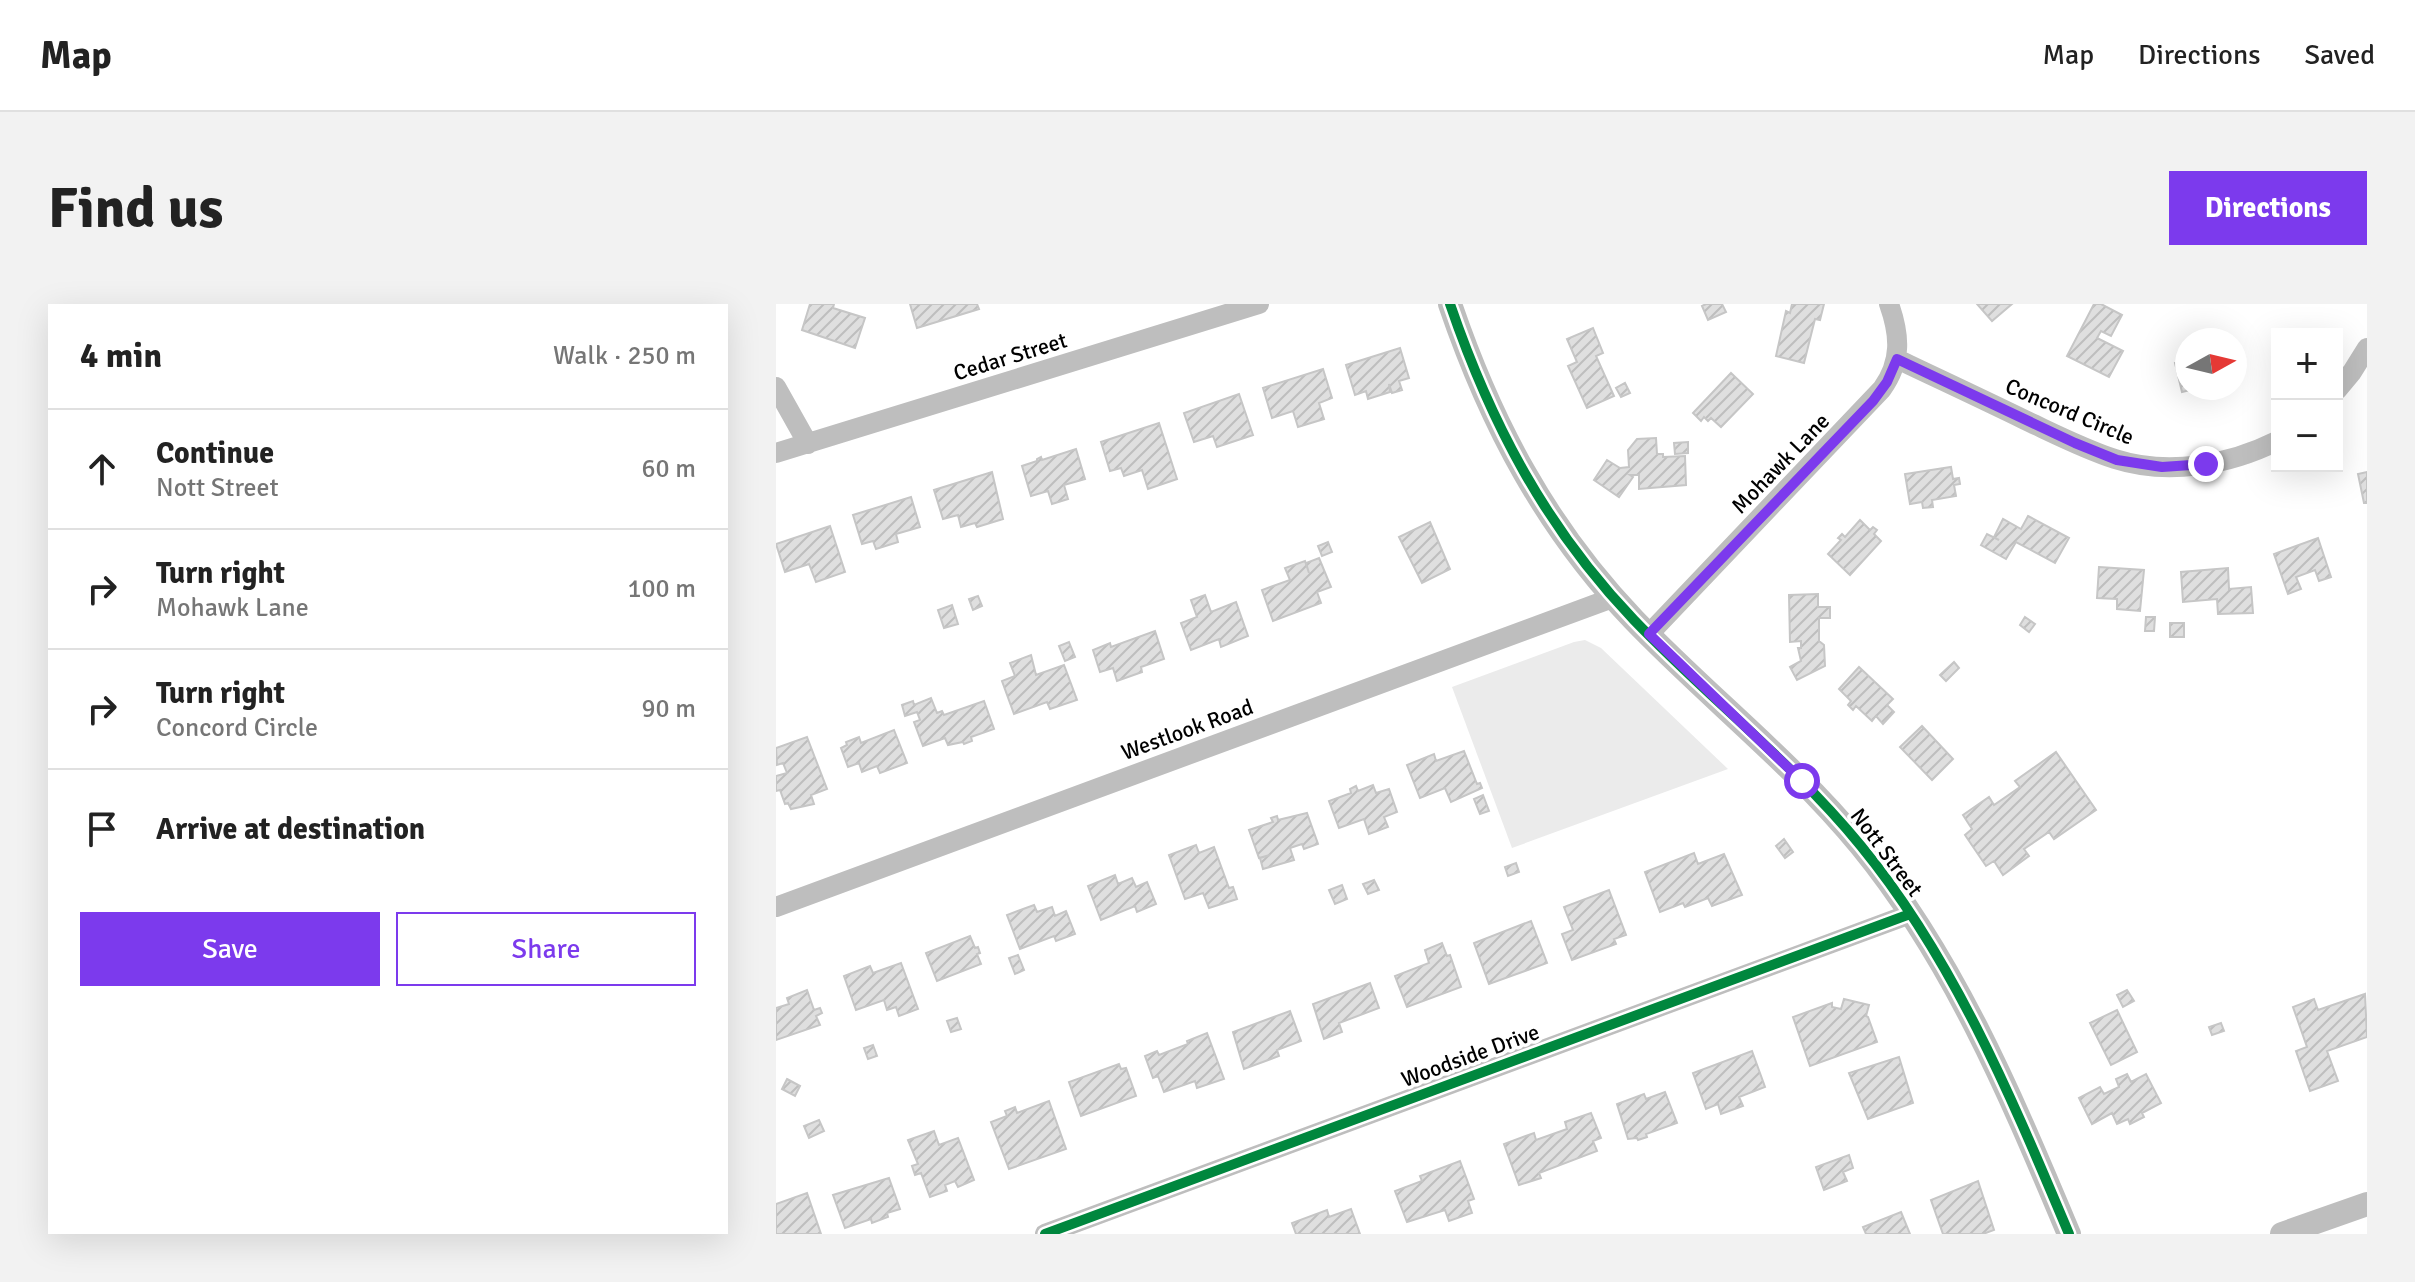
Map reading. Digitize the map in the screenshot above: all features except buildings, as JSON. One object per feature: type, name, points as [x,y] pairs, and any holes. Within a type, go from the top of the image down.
[{"type":"street","name":"Cedar Street","points":[[776,453],[1259,304]]},
{"type":"street","name":"Nott Street","points":[[1450,304],[1484,397],[1553,520],[1649,634],[1819,798],[1864,850],[1910,914],[1946,969],[1974,1022],[2069,1234]]},
{"type":"street","points":[[1889,304],[1897,329],[1897,359]]},
{"type":"street","points":[[2343,383],[2367,348]]},
{"type":"street","name":"Concord Circle","points":[[1897,359],[2075,443],[2124,462],[2162,467],[2206,464],[2250,453],[2271,444]]},
{"type":"street","name":"Mohawk Lane","points":[[1649,634],[1873,401],[1887,382],[1897,359]]},
{"type":"street","points":[[776,387],[808,444]]},
{"type":"street","name":"Westlook Road","points":[[776,907],[1615,597]]},
{"type":"street","name":"Woodside Drive","points":[[1045,1234],[1910,914]]},
{"type":"street","points":[[2282,1234],[2367,1204]]},
{"type":"shaded area","points":[[1585,640],[1601,648],[1728,769],[1512,848],[1452,687]]},
{"type":"cycle path","points":[[1450,304],[1503,432],[1524,472],[1574,549],[1634,620],[1807,786],[1861,846],[1895,890],[1925,936],[1979,1032],[2069,1234]]},
{"type":"cycle path","points":[[1045,1234],[1910,914]]},
{"type":"route","points":[[1802,781],[1649,634],[1873,401],[1887,382],[1897,359],[2117,460],[2162,467],[2206,464]]}]
